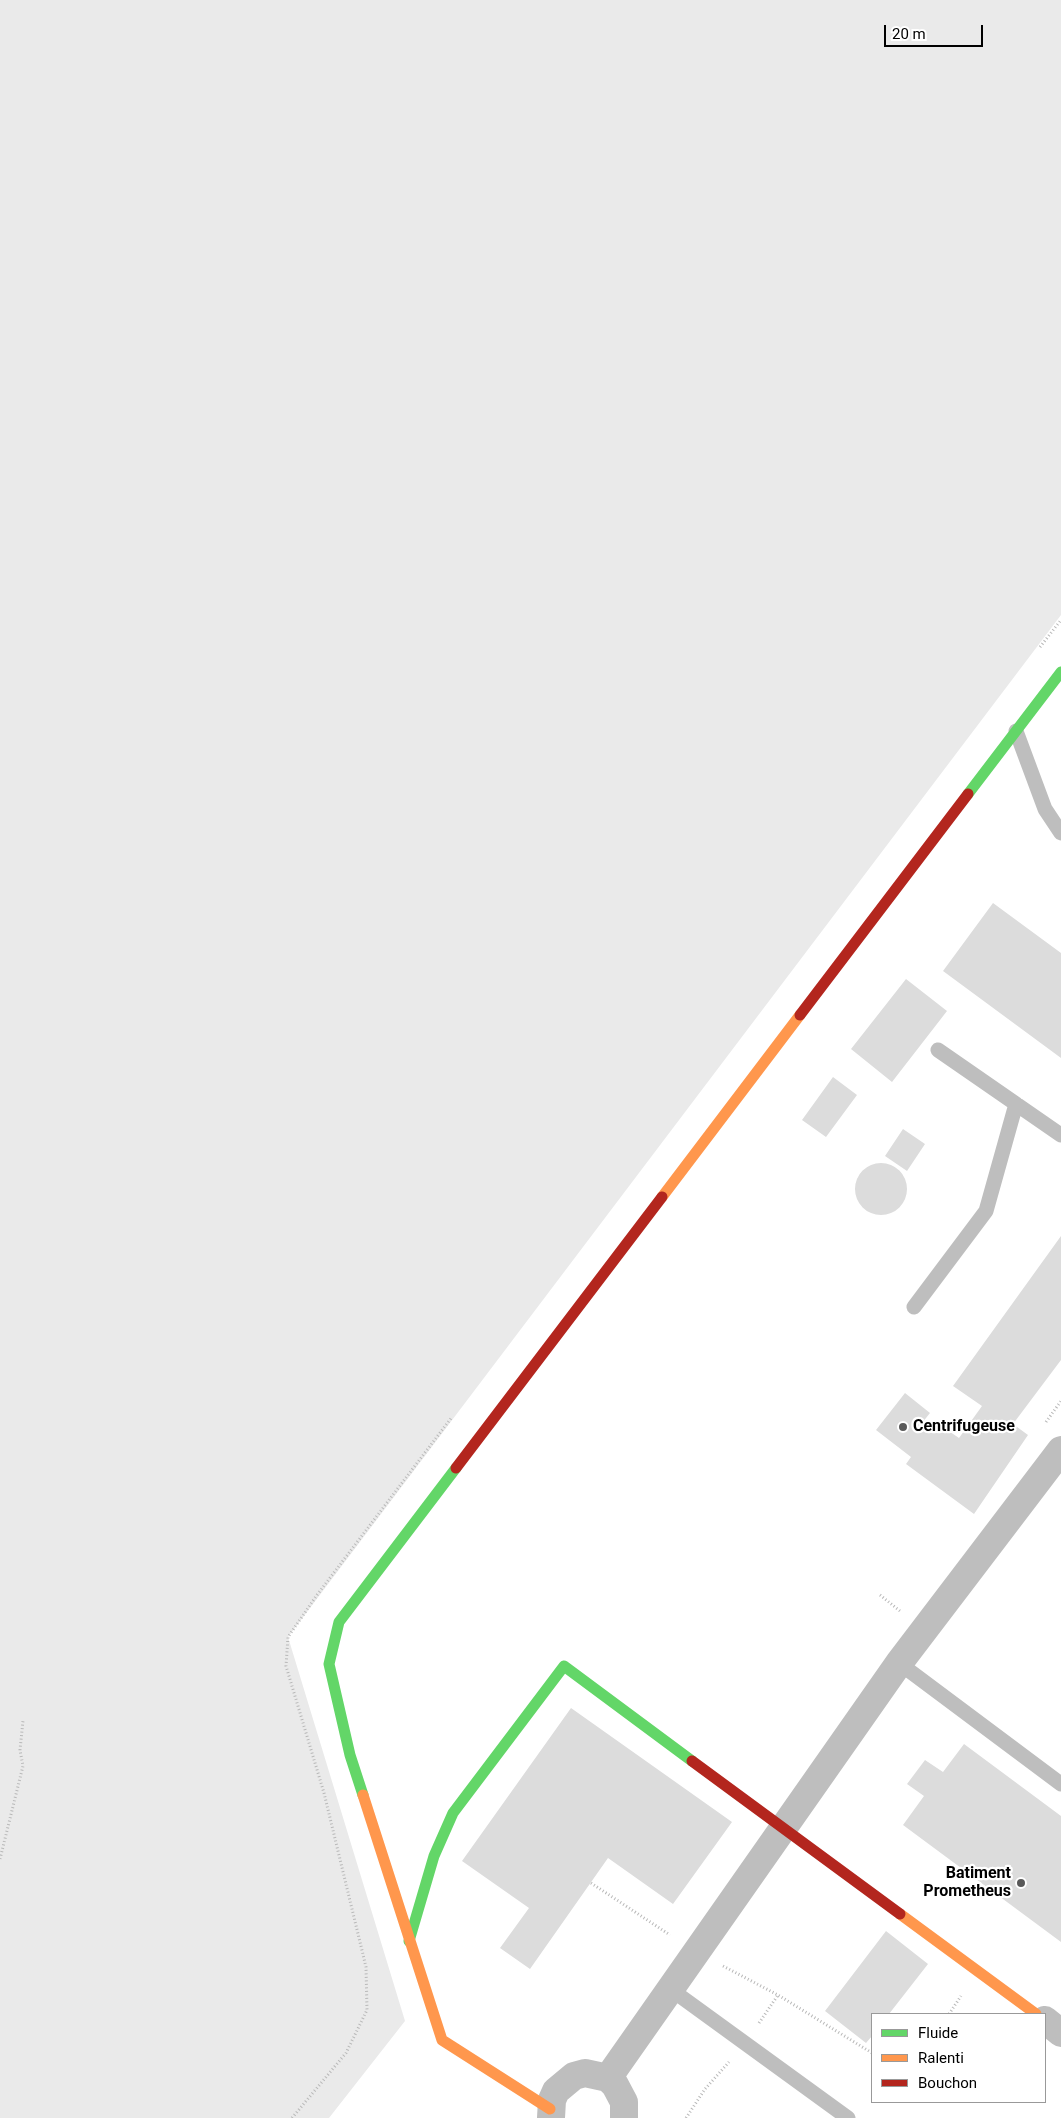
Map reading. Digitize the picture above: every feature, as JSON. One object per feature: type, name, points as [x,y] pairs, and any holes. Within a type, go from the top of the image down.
[{"type":"street","points":[[624,2118],[624,2102],[621,2093],[608,2078],[597,2074],[574,2076],[556,2090],[551,2113],[442,2040],[408,1941],[350,1755],[329,1664],[339,1622],[1061,672]]},
{"type":"street","points":[[608,2078],[669,1988],[899,1663],[1061,1450]]},
{"type":"street","points":[[408,1941],[434,1856],[453,1813],[564,1666],[1035,2013]]},
{"type":"street","points":[[1046,2021],[1061,2032]]},
{"type":"lane","points":[[1016,731],[1045,809],[1061,833]]},
{"type":"lane","points":[[938,1050],[1061,1135]]},
{"type":"lane","points":[[914,1307],[986,1211],[1016,1104]]},
{"type":"lane","points":[[899,1663],[1061,1784]]},
{"type":"lane","points":[[669,1988],[848,2118]]},
{"type":"path","points":[[0,1859],[22,1766],[20,1750],[22,1721]]},
{"type":"path","points":[[778,1995],[871,2052]]},
{"type":"shaded area","points":[[0,0],[1061,0],[1061,615],[288,1637],[405,2021],[329,2118],[0,2118]]},
{"type":"building","points":[[993,903],[1061,953],[1061,1058],[943,971]]},
{"type":"building","points":[[906,979],[947,1011],[892,1082],[851,1049]]},
{"type":"building","points":[[833,1077],[857,1095],[826,1137],[802,1120]]},
{"type":"building","points":[[903,1129],[925,1144],[907,1171],[885,1156]]},
{"type":"building","points":[[881,1163],[891,1165],[899,1171],[905,1179],[907,1189],[905,1199],[899,1207],[891,1213],[881,1215],[871,1213],[863,1207],[857,1199],[855,1189],[857,1179],[863,1171],[871,1165]]},
{"type":"building","points":[[1061,1236],[1061,1360],[1013,1424],[1028,1435],[974,1514],[906,1464],[911,1457],[876,1430],[905,1393],[930,1413],[922,1423],[932,1430],[937,1423],[959,1438],[982,1406],[953,1386]]},
{"type":"building","points":[[571,1708],[732,1822],[673,1904],[608,1858],[530,1969],[500,1948],[529,1908],[462,1861]]},
{"type":"building","name":"Batiment Prometheus","points":[[964,1744],[1061,1816],[1061,1942],[903,1825],[924,1796],[907,1784],[925,1760],[943,1772]]},
{"type":"building","points":[[886,1931],[928,1964],[890,2013],[871,2013],[871,2037],[866,2043],[825,2011]]},
{"type":"traffic: fast","points":[[968,794],[1061,672]]},
{"type":"traffic: fast","points":[[363,1795],[350,1755],[329,1664],[339,1622],[456,1468]]},
{"type":"traffic: fast","points":[[409,1941],[434,1856],[453,1813],[564,1666],[692,1761]]},
{"type":"traffic: slow","points":[[662,1197],[800,1015]]},
{"type":"traffic: slow","points":[[363,1795],[442,2040],[550,2109]]},
{"type":"traffic: slow","points":[[900,1914],[1035,2013]]},
{"type":"traffic: jam","points":[[800,1015],[968,794]]},
{"type":"traffic: jam","points":[[456,1468],[662,1197]]},
{"type":"traffic: jam","points":[[692,1761],[900,1914]]},
{"type":"place","name":"Centrifugeuse","points":[[903,1427]]},
{"type":"place","name":"Batiment Prometheus","points":[[1021,1883]]}]
